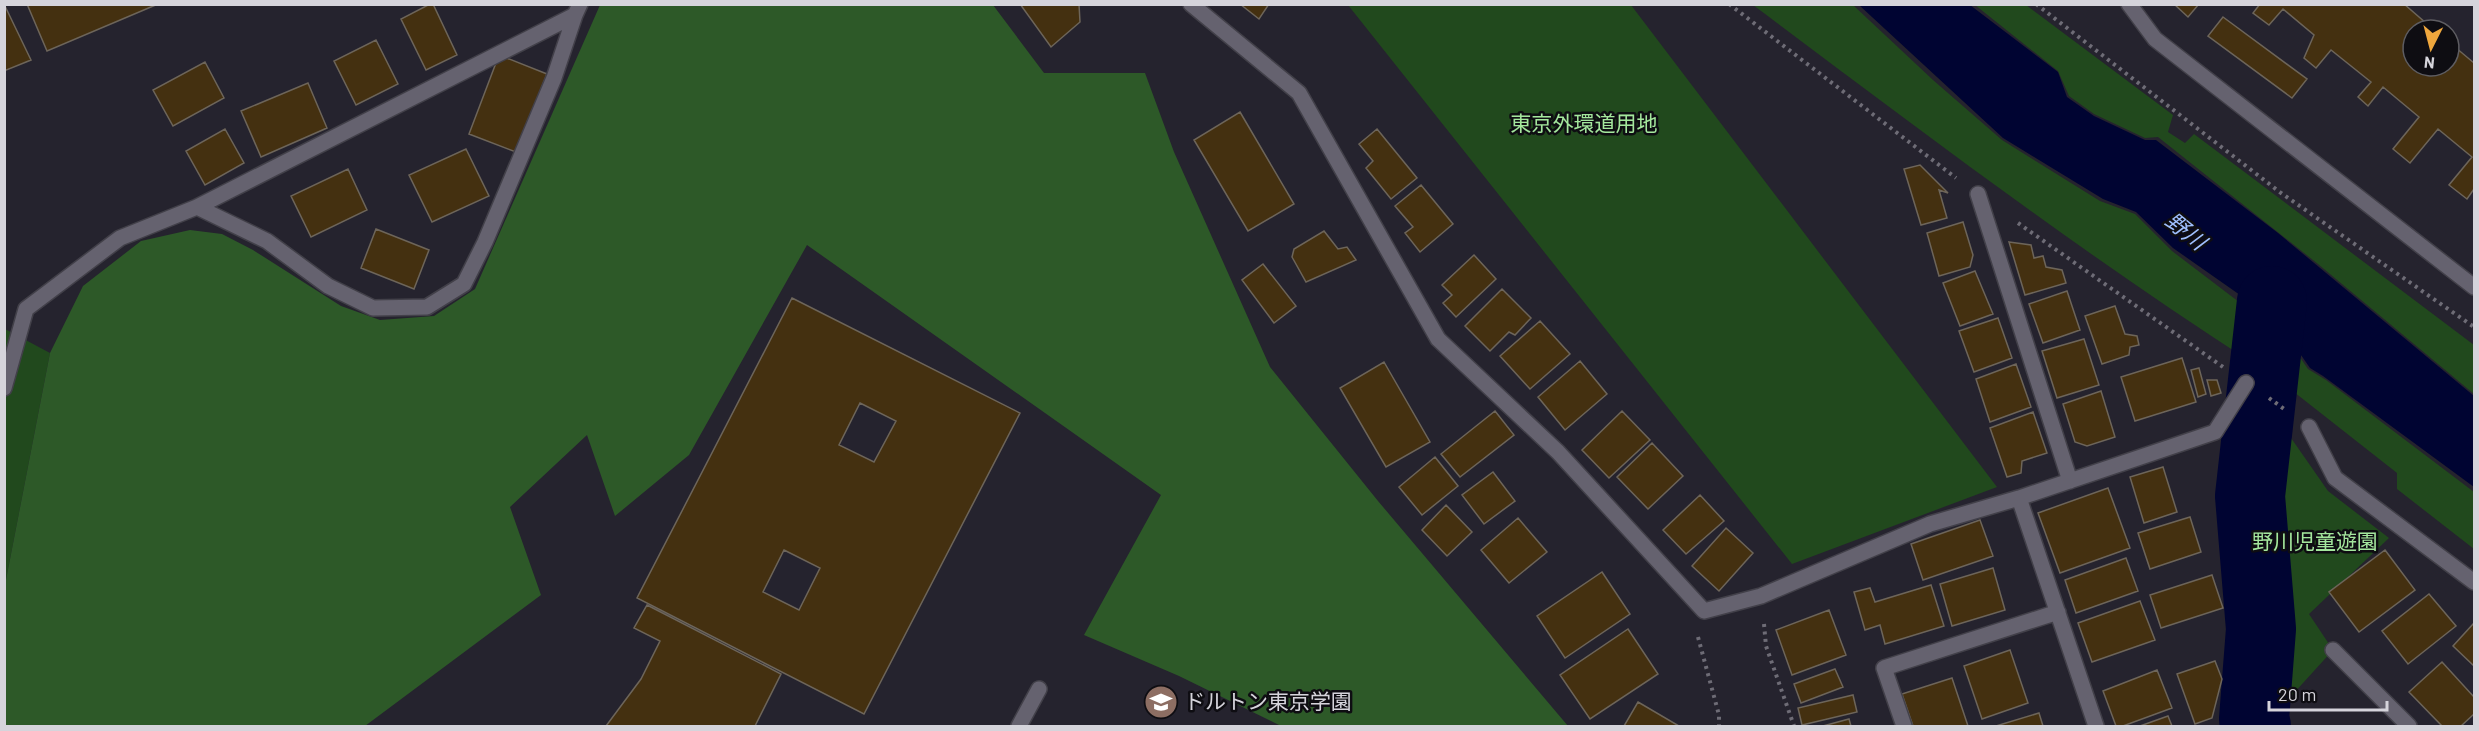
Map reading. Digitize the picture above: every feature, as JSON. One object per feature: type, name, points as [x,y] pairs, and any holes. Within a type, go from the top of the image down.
[{"type":"street","points":[[1191,4],[1299,93],[1438,339],[1558,452],[1704,611],[1761,596],[1930,524],[2019,498],[2215,432],[2246,383]]},
{"type":"street","points":[[2129,4],[2156,39],[2475,287]]},
{"type":"street","points":[[4,388],[26,309],[120,238],[197,207],[577,10]]},
{"type":"street","points":[[197,207],[267,240],[328,286],[373,308],[427,307],[464,284],[485,242],[554,78],[577,10]]},
{"type":"street","points":[[1978,194],[2070,481]]},
{"type":"street","points":[[2309,428],[2335,478],[2475,582]]},
{"type":"street","points":[[2019,498],[2096,726]]},
{"type":"street","points":[[1904,726],[1884,668],[2058,612]]},
{"type":"street","points":[[2333,650],[2409,726]]},
{"type":"street","points":[[1019,726],[1039,688]]},
{"type":"path","points":[[2036,4],[2281,193],[2475,327]]},
{"type":"path","points":[[2267,397],[2293,415]]},
{"type":"path","points":[[1761,596],[1766,646],[1794,726]]},
{"type":"path","points":[[1704,611],[1697,631],[1719,715],[1719,726]]},
{"type":"green space","points":[[600,5],[993,5],[1044,73],[1145,73],[1174,152],[1270,367],[1378,501],[1568,726],[1281,726],[1179,676],[1084,635],[1161,495],[807,245],[689,455],[615,516],[587,435],[510,507],[541,595],[365,726],[5,726],[5,585],[50,353],[83,286],[141,241],[190,230],[222,234],[253,250],[341,306],[380,320],[434,316],[475,289]]},
{"type":"green space","name":"東京外環道用地","points":[[1348,5],[1631,5],[1997,487],[1792,564]]},
{"type":"green space","points":[[1753,5],[1853,5],[1933,80],[2002,140],[2100,201],[2135,214],[2172,251],[2239,302],[2251,362],[2061,232]]},
{"type":"green space","points":[[1975,5],[2026,5],[2173,115],[2168,132],[2185,143],[2194,134],[2474,345],[2474,394],[2318,264],[2158,137],[2145,138],[2094,114],[2069,96],[2058,71]]},
{"type":"green space","points":[[5,329],[50,353],[5,585]]},
{"type":"green space","points":[[2293,347],[2308,369],[2326,380],[2474,492],[2474,549],[2397,489],[2397,473],[2276,378],[2278,359]]},
{"type":"green space","name":"野川児童遊園","points":[[2280,422],[2328,491],[2389,538],[2309,614],[2333,650],[2264,726],[2271,630],[2266,505]]},
{"type":"water","name":"野川","points":[[1859,5],[1970,5],[2058,72],[2067,97],[2094,116],[2145,140],[2156,140],[2278,233],[2474,396],[2474,487],[2310,368],[2294,345],[2277,358],[2273,376],[2253,356],[2240,295],[2173,248],[2136,212],[2103,199],[2003,138]]},
{"type":"building","points":[[4,4],[31,60],[4,71]]},
{"type":"building","points":[[27,4],[158,4],[47,51]]},
{"type":"building","points":[[433,4],[457,55],[426,70],[401,19]]},
{"type":"building","points":[[1020,4],[1079,4],[1080,22],[1051,47]]},
{"type":"building","points":[[1240,4],[1269,4],[1259,19]]},
{"type":"building","points":[[2174,4],[2199,4],[2188,17]]},
{"type":"building","points":[[2260,4],[2404,4],[2420,18],[2401,18],[2401,78],[2461,78],[2461,52],[2474,63],[2474,189],[2467,199],[2449,185],[2472,157],[2438,129],[2410,163],[2393,149],[2419,117],[2383,87],[2368,106],[2358,97],[2371,82],[2331,50],[2316,68],[2304,58],[2314,35],[2283,9],[2269,25],[2253,13]]},
{"type":"building","points":[[2223,17],[2307,79],[2292,98],[2208,36]]},
{"type":"building","points":[[376,40],[398,84],[356,105],[334,61]]},
{"type":"building","points":[[499,55],[547,74],[516,152],[469,134]]},
{"type":"building","points":[[205,62],[224,98],[173,126],[153,90]]},
{"type":"building","points":[[308,83],[327,128],[261,157],[241,111]]},
{"type":"building","points":[[1240,112],[1294,204],[1248,231],[1194,140]]},
{"type":"building","points":[[225,129],[244,163],[205,185],[186,151]]},
{"type":"building","points":[[1377,129],[1417,178],[1391,199],[1366,168],[1373,161],[1359,144]]},
{"type":"building","points":[[466,149],[489,196],[432,222],[409,175]]},
{"type":"building","points":[[1920,165],[1948,193],[1939,190],[1947,218],[1921,225],[1904,169]]},
{"type":"building","points":[[348,169],[367,210],[311,237],[291,196]]},
{"type":"building","points":[[1421,185],[1453,224],[1420,252],[1405,233],[1413,227],[1395,206]]},
{"type":"building","points":[[1963,222],[1973,255],[1970,267],[1939,276],[1927,233]]},
{"type":"building","points":[[376,229],[429,250],[414,289],[361,268]]},
{"type":"building","points":[[1324,231],[1338,249],[1347,247],[1356,260],[1306,282],[1292,257],[1294,249]]},
{"type":"building","points":[[2009,242],[2031,245],[2034,258],[2043,256],[2046,267],[2062,270],[2066,283],[2025,295]]},
{"type":"building","points":[[1474,255],[1496,279],[1456,317],[1443,303],[1452,295],[1442,285]]},
{"type":"building","points":[[1263,264],[1296,306],[1274,323],[1242,280]]},
{"type":"building","points":[[1975,271],[1993,314],[1960,326],[1943,283]]},
{"type":"building","points":[[1502,289],[1531,318],[1515,335],[1509,332],[1490,351],[1465,326]]},
{"type":"building","points":[[2067,291],[2080,330],[2043,343],[2029,304]]},
{"type":"building","points":[[792,298],[1020,413],[864,714],[637,598]],"holes":[[[860,403],[896,421],[874,462],[839,445]],[[784,550],[820,568],[799,610],[763,592]]]},
{"type":"building","points":[[2115,306],[2125,334],[2137,336],[2139,345],[2130,347],[2129,355],[2102,364],[2085,316]]},
{"type":"building","points":[[1998,318],[2012,358],[1974,372],[1959,331]]},
{"type":"building","points":[[1540,321],[1570,354],[1530,389],[1500,356]]},
{"type":"building","points":[[2084,339],[2099,385],[2057,398],[2042,351]]},
{"type":"building","points":[[2182,358],[2196,402],[2135,421],[2121,377]]},
{"type":"building","points":[[1580,361],[1607,394],[1565,430],[1538,397]]},
{"type":"building","points":[[1384,362],[1430,442],[1386,467],[1340,388]]},
{"type":"building","points":[[2016,364],[2031,407],[1990,422],[1976,379]]},
{"type":"building","points":[[2199,368],[2206,394],[2198,397],[2191,370]]},
{"type":"building","points":[[2207,380],[2217,380],[2221,393],[2211,396]]},
{"type":"building","points":[[2101,391],[2115,437],[2087,446],[2075,442],[2063,404]]},
{"type":"building","points":[[1495,411],[1514,435],[1460,477],[1441,454]]},
{"type":"building","points":[[1622,411],[1650,440],[1609,478],[1582,450]]},
{"type":"building","points":[[2033,412],[2047,453],[2022,461],[2021,473],[2007,477],[1990,428]]},
{"type":"building","points":[[1652,443],[1683,476],[1648,509],[1617,477]]},
{"type":"building","points":[[1435,457],[1458,486],[1422,515],[1399,487]]},
{"type":"building","points":[[2163,467],[2177,512],[2144,523],[2130,477]]},
{"type":"building","points":[[1493,472],[1515,501],[1484,524],[1462,495]]},
{"type":"building","points":[[2108,488],[2130,548],[2060,573],[2038,513]]},
{"type":"building","points":[[1700,495],[1724,521],[1686,554],[1663,530]]},
{"type":"building","points":[[1446,505],[1472,532],[1447,556],[1422,530]]},
{"type":"building","points":[[2190,517],[2201,552],[2150,569],[2138,533]]},
{"type":"building","points":[[1518,518],[1547,552],[1509,583],[1481,550]]},
{"type":"building","points":[[1980,520],[1993,556],[1923,580],[1911,544]]},
{"type":"building","points":[[1726,528],[1753,553],[1719,591],[1692,566]]},
{"type":"building","points":[[2385,550],[2415,590],[2359,632],[2329,592]]},
{"type":"building","points":[[2126,558],[2138,591],[2076,613],[2065,580]]},
{"type":"building","points":[[1993,568],[2005,610],[1952,626],[1940,584]]},
{"type":"building","points":[[1602,572],[1630,614],[1565,658],[1537,616]]},
{"type":"building","points":[[2212,575],[2223,608],[2161,628],[2150,595]]},
{"type":"building","points":[[1931,585],[1944,626],[1885,644],[1880,625],[1865,630],[1854,592],[1870,588],[1875,602]]},
{"type":"building","points":[[2429,594],[2456,626],[2408,664],[2382,631]]},
{"type":"building","points":[[2140,601],[2155,640],[2092,662],[2078,623]]},
{"type":"building","points":[[647,605],[781,674],[755,726],[606,726],[641,679],[660,641],[634,628]]},
{"type":"building","points":[[1829,610],[1846,655],[1792,675],[1776,630]]},
{"type":"building","points":[[2474,623],[2474,666],[2453,646]]},
{"type":"building","points":[[1628,629],[1658,674],[1590,719],[1560,675]]},
{"type":"building","points":[[2010,650],[2028,703],[1982,719],[1964,666]]},
{"type":"building","points":[[2215,661],[2222,679],[2212,718],[2195,724],[2177,674]]},
{"type":"building","points":[[2442,662],[2474,697],[2474,714],[2461,726],[2442,726],[2409,692]]},
{"type":"building","points":[[1835,669],[1843,687],[1801,703],[1794,684]]},
{"type":"building","points":[[2157,670],[2172,708],[2123,726],[2116,726],[2103,691]]},
{"type":"building","points":[[1952,678],[1968,726],[1913,726],[1902,694]]},
{"type":"building","points":[[1853,695],[1857,712],[1802,725],[1798,708]]},
{"type":"building","points":[[1638,702],[1679,726],[1624,726]]},
{"type":"building","points":[[2039,713],[2043,726],[1996,726]]},
{"type":"building","points":[[2168,716],[2172,726],[2140,726]]},
{"type":"building","points":[[1849,719],[1851,726],[1823,726]]},
{"type":"waterway","points":[[2256,726],[2254,719],[2261,629],[2250,496],[2272,301]]},
{"type":"place","name":"ドルトン東京学園","points":[[1161,702]]}]
